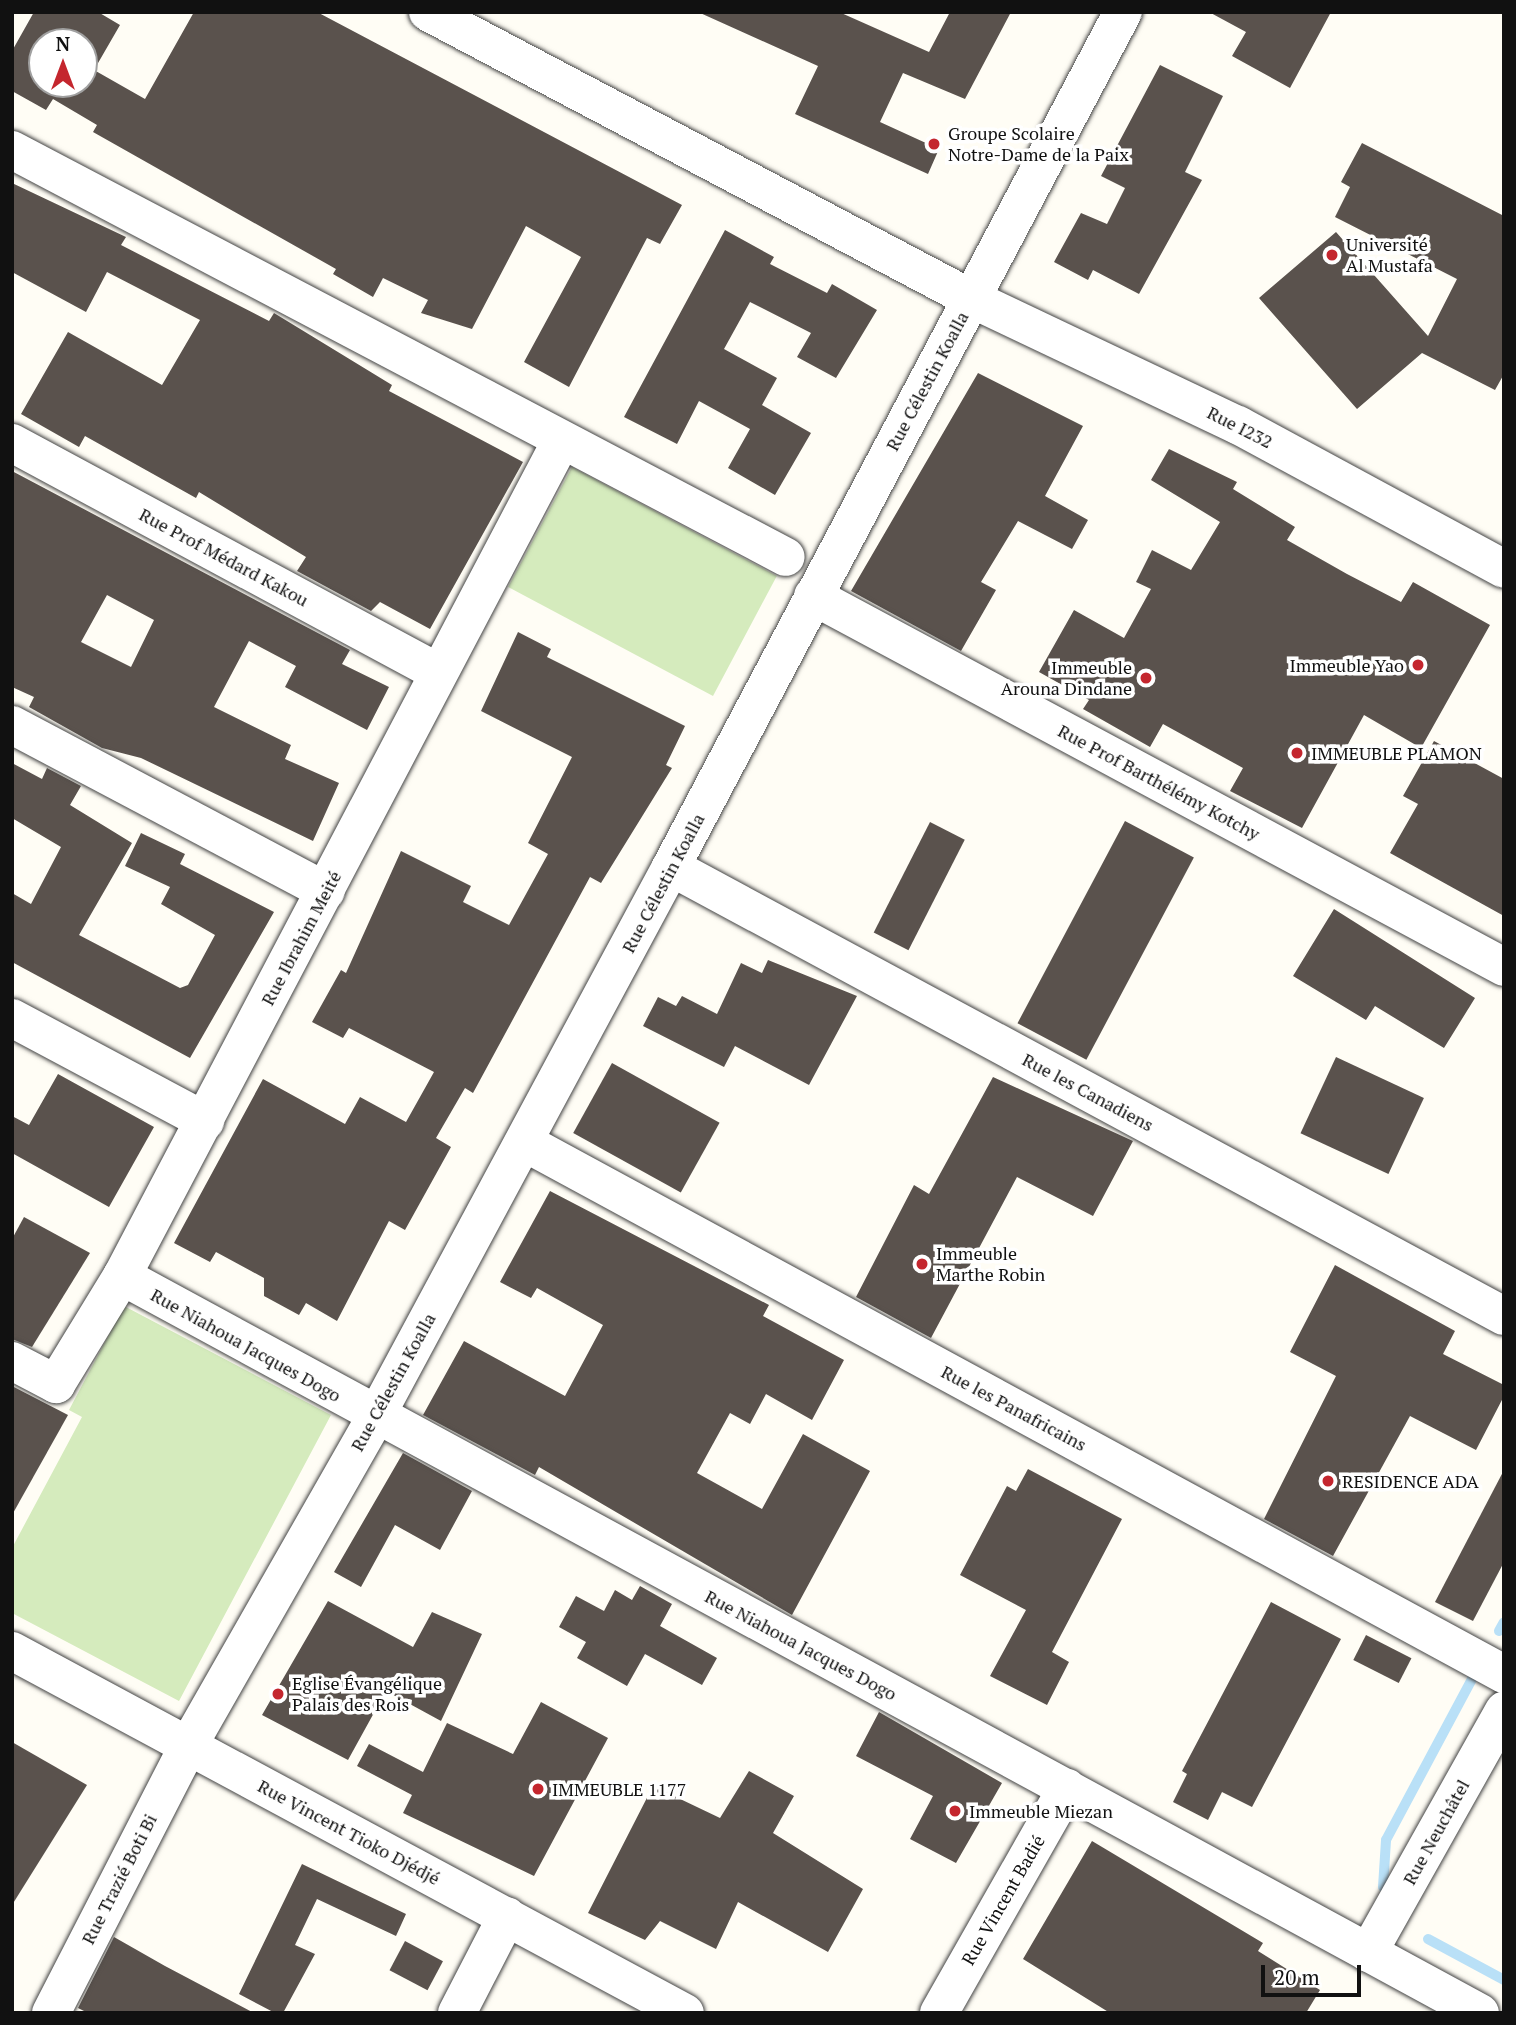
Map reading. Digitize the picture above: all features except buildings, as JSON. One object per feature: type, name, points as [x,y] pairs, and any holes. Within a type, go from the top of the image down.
[{"type":"street","name":"Rue I232","points":[[428,12],[970,298],[1238,425],[1504,569]]},
{"type":"street","name":"Rue Célestin Koalla","points":[[188,1746],[376,1416],[524,1142],[1123,12]]},
{"type":"street","points":[[12,150],[561,443],[786,557]]},
{"type":"street","name":"Rue Prof Médard Kakou","points":[[12,443],[436,671]]},
{"type":"street","name":"Rue Ibrahim Meité","points":[[12,1361],[56,1384],[122,1276],[326,891],[436,671],[561,443]]},
{"type":"street","name":"Rue Prof Barthélémy Kotchy","points":[[813,596],[1504,967]]},
{"type":"street","points":[[12,725],[326,891]]},
{"type":"street","name":"Rue les Canadiens","points":[[671,867],[1504,1316]]},
{"type":"street","points":[[12,1018],[205,1121]]},
{"type":"street","name":"Rue les Panafricains","points":[[524,1142],[1504,1674]]},
{"type":"street","name":"Rue Niahoua Jacques Dogo","points":[[122,1276],[1480,2013]]},
{"type":"street","name":"Rue Vincent Tioko Djédjé","points":[[12,1651],[685,2013]]},
{"type":"street","name":"Rue Neuchâtel","points":[[1368,1953],[1504,1711]]},
{"type":"street","name":"Rue Trazié Boti Bi","points":[[51,2013],[188,1746]]},
{"type":"street","name":"Rue Vincent Badié","points":[[939,2013],[1067,1788]]},
{"type":"street","points":[[457,2013],[507,1916]]},
{"type":"green space","points":[[572,467],[777,576],[713,696],[508,587]]},
{"type":"green space","points":[[124,1306],[331,1415],[179,1701],[12,1613],[12,1548],[82,1417],[69,1410]]},
{"type":"waterway","points":[[1499,1631],[1504,1622]]},
{"type":"waterway","points":[[1383,1887],[1386,1840],[1475,1673]]},
{"type":"waterway","points":[[1428,1939],[1504,1980]]},
{"type":"place","name":"Groupe Scolaire Notre-Dame de la Paix","points":[[934,144]]},
{"type":"place","name":"Université Al Mustafa","points":[[1332,255]]},
{"type":"place","name":"Immeuble Yao","points":[[1418,665]]},
{"type":"place","name":"Immeuble Arouna Dindane","points":[[1146,678]]},
{"type":"place","name":"IMMEUBLE PLAMON","points":[[1297,753]]},
{"type":"place","name":"Immeuble Marthe Robin","points":[[922,1264]]},
{"type":"place","name":"RESIDENCE ADA","points":[[1328,1481]]},
{"type":"place","name":"Eglise Évangélique Palais des Rois","points":[[278,1694]]},
{"type":"place","name":"IMMEUBLE 1177","points":[[538,1789]]},
{"type":"place","name":"Immeuble Miezan","points":[[955,1811]]}]
